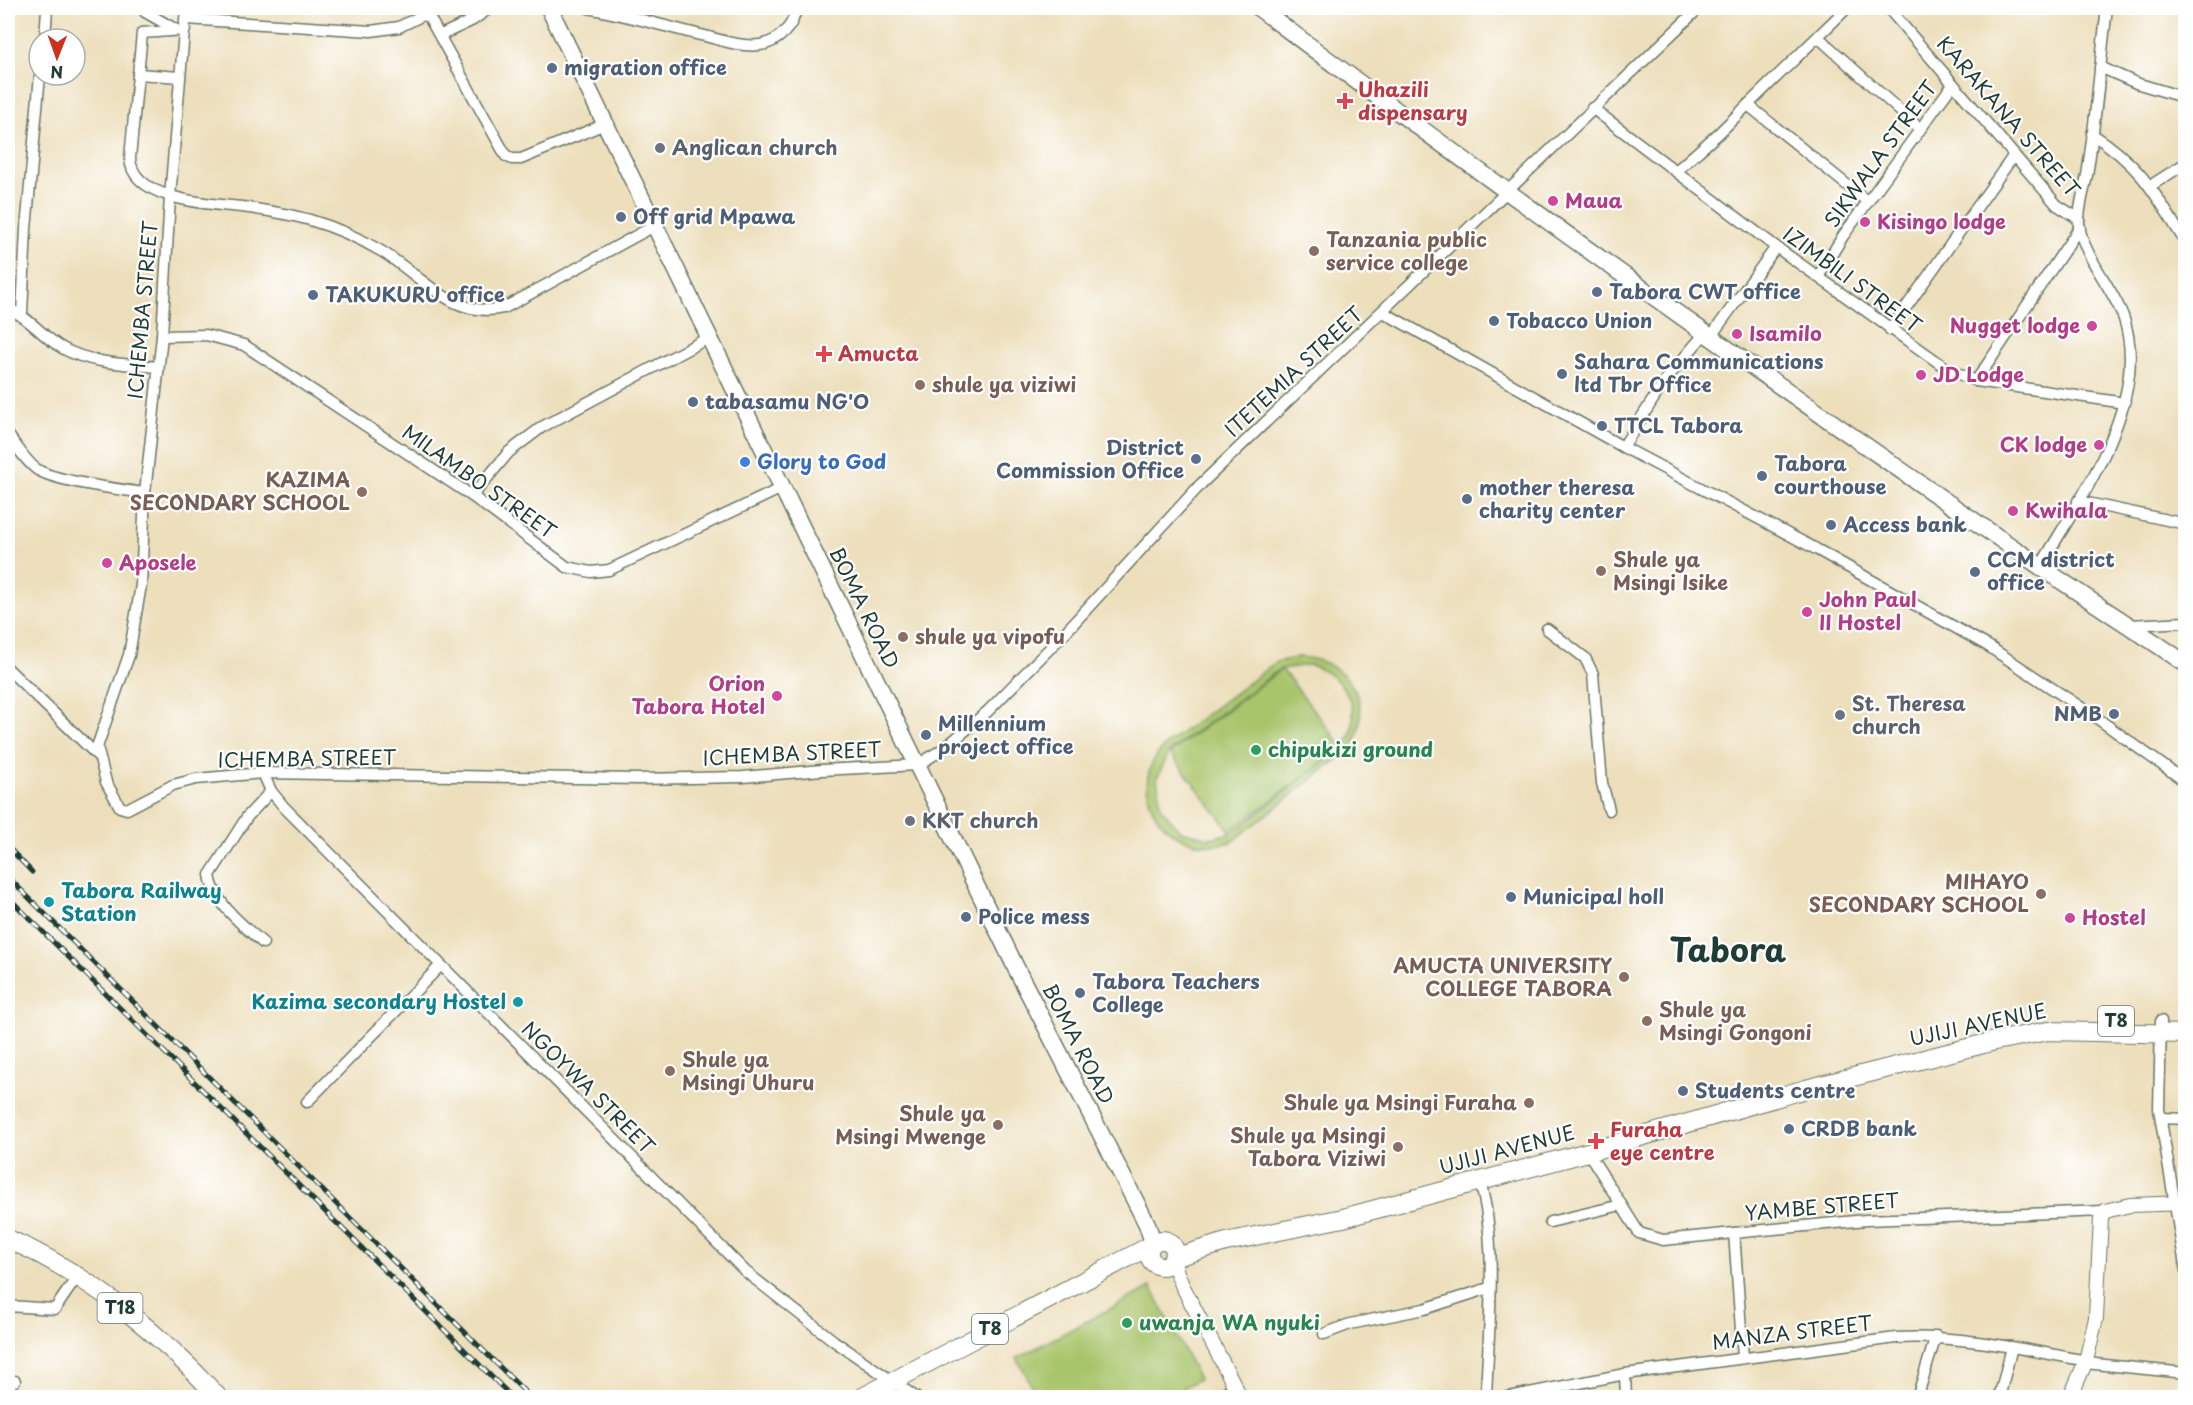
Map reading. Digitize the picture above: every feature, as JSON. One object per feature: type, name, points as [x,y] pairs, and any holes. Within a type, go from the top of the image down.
[{"type":"highway","name":"T8","points":[[2160,1026],[2186,1022]]},
{"type":"highway","name":"UJIJI AVENUE","points":[[1162,1253],[1343,1218],[1588,1152],[1797,1091],[1995,1041],[2048,1031],[2160,1026],[2186,1034]]},
{"type":"highway","name":"T18","points":[[8,1239],[77,1277],[143,1325],[219,1398]]},
{"type":"highway","name":"T8","points":[[861,1398],[1120,1262],[1162,1253]]},
{"type":"main road","name":"BOMA ROAD","points":[[549,8],[1019,974],[1162,1253]]},
{"type":"main road","points":[[1259,8],[1708,334],[2040,567],[2186,664]]},
{"type":"street","points":[[46,27],[47,8]]},
{"type":"street","points":[[144,8],[153,17],[184,22],[371,31],[399,27],[425,10],[441,35],[506,156],[521,159],[605,124]]},
{"type":"street","points":[[441,35],[473,20],[490,8]]},
{"type":"street","points":[[588,8],[733,43],[760,45],[775,41],[793,20],[795,8]]},
{"type":"street","name":"ITETEMIA STREET","points":[[918,765],[946,747],[988,711],[1201,484],[1699,8]]},
{"type":"street","points":[[1676,171],[1748,105],[1847,8]]},
{"type":"street","name":"KARAKANA STREET","points":[[1888,8],[2013,155],[2058,205],[2079,223]]},
{"type":"street","points":[[1976,381],[2079,223],[2107,8]]},
{"type":"street","points":[[2176,8],[2186,9]]},
{"type":"street","points":[[184,22],[143,31],[130,166],[142,180],[170,196],[308,219],[333,227],[380,250],[442,296],[471,310],[487,312],[504,308],[654,226]]},
{"type":"street","name":"ICHEMBA STREET","points":[[184,22],[170,196],[162,336],[145,493],[141,585],[129,655],[115,702],[102,732],[98,756],[117,803],[127,809],[173,785],[196,779],[263,773],[638,779],[743,777],[918,765]]},
{"type":"street","points":[[1818,37],[1920,129]]},
{"type":"street","points":[[2100,67],[2136,84],[2186,98]]},
{"type":"street","points":[[138,74],[180,77]]},
{"type":"street","name":"SIKWALA STREET","points":[[1818,276],[1953,84]]},
{"type":"street","points":[[22,314],[26,229],[39,87]]},
{"type":"street","points":[[1748,105],[1868,202]]},
{"type":"street","name":"IZIMBILI STREET","points":[[1592,108],[1776,247],[1949,370],[1976,381],[2125,403]]},
{"type":"street","points":[[2092,134],[2127,158],[2150,186],[2186,243]]},
{"type":"street","points":[[1890,330],[2013,155]]},
{"type":"street","points":[[2150,186],[2186,163]]},
{"type":"street","points":[[2040,567],[2104,454],[2125,403],[2131,357],[2130,341],[2124,318],[2079,223]]},
{"type":"street","points":[[1623,447],[1666,379],[1708,334],[1776,247]]},
{"type":"street","points":[[8,308],[22,314],[55,343],[77,355],[157,367]]},
{"type":"street","points":[[1383,312],[1623,447],[1816,549],[1988,646],[2094,716],[2186,782]]},
{"type":"street","name":"MILAMBO STREET","points":[[162,336],[206,335],[244,345],[472,496],[567,567],[591,573],[609,570],[782,488]]},
{"type":"street","points":[[472,496],[509,452],[542,427],[710,337]]},
{"type":"street","points":[[8,435],[31,464],[42,472],[108,489],[145,493]]},
{"type":"street","points":[[2078,501],[2186,524]]},
{"type":"street","points":[[2130,626],[2186,622]]},
{"type":"street","points":[[1547,629],[1585,658],[1593,674],[1602,783],[1609,810]]},
{"type":"street","points":[[8,669],[98,756]]},
{"type":"street","name":"NGOYWA STREET","points":[[263,773],[271,791],[284,807],[746,1272],[890,1381],[917,1398]]},
{"type":"street","points":[[263,943],[232,916],[214,889],[210,875],[247,817],[271,791]]},
{"type":"street","points":[[307,1101],[440,966]]},
{"type":"street","points":[[2160,1026],[2159,1109],[2179,1203],[2186,1271]]},
{"type":"street","points":[[2162,1118],[2186,1119]]},
{"type":"street","name":"YAMBE STREET","points":[[1588,1152],[1639,1233],[1663,1240],[1866,1220],[2105,1211]]},
{"type":"street","points":[[1479,1180],[1486,1200],[1490,1235],[1486,1398]]},
{"type":"street","points":[[2070,1398],[2085,1362],[2098,1302],[2101,1218],[2105,1211],[2130,1205],[2179,1203]]},
{"type":"street","points":[[1550,1222],[1621,1204]]},
{"type":"street","points":[[1734,1233],[1743,1357]]},
{"type":"street","points":[[1162,1253],[1182,1285],[1237,1392],[1215,1398]]},
{"type":"street","points":[[8,1306],[55,1309],[77,1277]]},
{"type":"street","points":[[1324,1334],[1350,1324],[1424,1309],[1489,1288]]},
{"type":"street","points":[[1917,1398],[1936,1336]]},
{"type":"street","name":"MANZA STREET","points":[[1504,1398],[1625,1374],[1743,1357],[1896,1338],[1936,1336],[2012,1347],[2085,1362],[2186,1373]]},
{"type":"street","points":[[1999,1398],[2012,1347]]},
{"type":"street","points":[[1625,1374],[1626,1398]]},
{"type":"green space","name":"chipukizi ground","points":[[1299,657],[1317,660],[1332,666],[1344,675],[1359,700],[1358,731],[1352,748],[1233,841],[1209,845],[1188,841],[1170,831],[1157,817],[1149,799],[1148,780],[1153,761],[1168,743],[1276,662]],"holes":[[[1309,665],[1322,670],[1342,687],[1353,710],[1350,735],[1343,748],[1282,669],[1170,753],[1230,831],[1337,752],[1232,833],[1210,838],[1181,831],[1161,808],[1157,778],[1170,751],[1280,669]]]},
{"type":"green space","name":"uwanja WA nyuki","points":[[1151,1287],[1199,1379],[1166,1397],[1038,1397],[1017,1358]]},
{"type":"railway","points":[[8,847],[32,872]]},
{"type":"railway","points":[[8,877],[531,1398]]},
{"type":"railway","points":[[8,897],[513,1398]]},
{"type":"place","name":"migration office","points":[[552,68]]},
{"type":"place","name":"Uhazili dispensary","points":[[1345,101]]},
{"type":"place","name":"Anglican church","points":[[660,148]]},
{"type":"place","name":"Maua","points":[[1553,201]]},
{"type":"place","name":"Off grid Mpawa","points":[[621,217]]},
{"type":"place","name":"Kisingo lodge","points":[[1865,222]]},
{"type":"place","name":"Tanzania public service college","points":[[1314,251]]},
{"type":"place","name":"Tabora CWT office","points":[[1597,292]]},
{"type":"place","name":"TAKUKURU office","points":[[313,295]]},
{"type":"place","name":"Tobacco Union","points":[[1494,321]]},
{"type":"place","name":"Nugget lodge","points":[[2092,326]]},
{"type":"place","name":"Isamilo","points":[[1737,334]]},
{"type":"place","name":"Amucta","points":[[824,354]]},
{"type":"place","name":"Sahara Communications ltd Tbr Office","points":[[1562,374]]},
{"type":"place","name":"JD Lodge","points":[[1921,375]]},
{"type":"place","name":"shule ya viziwi","points":[[920,385]]},
{"type":"place","name":"tabasamu NG'O","points":[[693,402]]},
{"type":"place","name":"TTCL Tabora","points":[[1602,426]]},
{"type":"place","name":"CK lodge","points":[[2099,445]]},
{"type":"place","name":"District Commission Office","points":[[1196,459]]},
{"type":"place","name":"Glory to God","points":[[745,462]]},
{"type":"place","name":"Tabora courthouse","points":[[1762,476]]},
{"type":"place","name":"KAZIMA SECONDARY SCHOOL","points":[[362,492]]},
{"type":"place","name":"mother theresa charity center","points":[[1467,499]]},
{"type":"place","name":"Kwihala","points":[[2013,511]]},
{"type":"place","name":"Access bank","points":[[1831,525]]},
{"type":"place","name":"Aposele","points":[[107,563]]},
{"type":"place","name":"Shule ya Msingi Isike","points":[[1601,571]]},
{"type":"place","name":"CCM district office","points":[[1975,572]]},
{"type":"place","name":"John Paul II Hostel","points":[[1807,612]]},
{"type":"place","name":"shule ya vipofu","points":[[903,637]]},
{"type":"place","name":"Orion Tabora Hotel","points":[[777,696]]},
{"type":"place","name":"NMB","points":[[2114,714]]},
{"type":"place","name":"St. Theresa church","points":[[1840,715]]},
{"type":"place","name":"Millennium project office","points":[[926,735]]},
{"type":"place","name":"chipukizi ground","points":[[1256,750]]},
{"type":"place","name":"KKT church","points":[[910,821]]},
{"type":"place","name":"MIHAYO SECONDARY SCHOOL","points":[[2041,894]]},
{"type":"place","name":"Municipal holl","points":[[1511,897]]},
{"type":"place","name":"Tabora Railway Station","points":[[49,902]]},
{"type":"place","name":"Police mess","points":[[966,917]]},
{"type":"place","name":"Hostel","points":[[2070,918]]},
{"type":"place","name":"AMUCTA UNIVERSITY COLLEGE TABORA","points":[[1624,977]]},
{"type":"place","name":"Tabora Teachers College","points":[[1080,993]]},
{"type":"place","name":"Kazima secondary Hostel","points":[[518,1002]]},
{"type":"place","name":"Shule ya Msingi Gongoni","points":[[1647,1021]]},
{"type":"place","name":"Shule ya Msingi Uhuru","points":[[670,1071]]},
{"type":"place","name":"Students centre","points":[[1683,1091]]},
{"type":"place","name":"Shule ya Msingi Furaha","points":[[1529,1103]]},
{"type":"place","name":"Shule ya Msingi Mwenge","points":[[998,1125]]},
{"type":"place","name":"CRDB bank","points":[[1789,1129]]},
{"type":"place","name":"Furaha eye centre","points":[[1596,1141]]},
{"type":"place","name":"Shule ya Msingi Tabora Viziwi","points":[[1398,1147]]},
{"type":"place","name":"uwanja WA nyuki","points":[[1127,1323]]},
{"type":"district","name":"Tabora","points":[[1728,951]]}]
